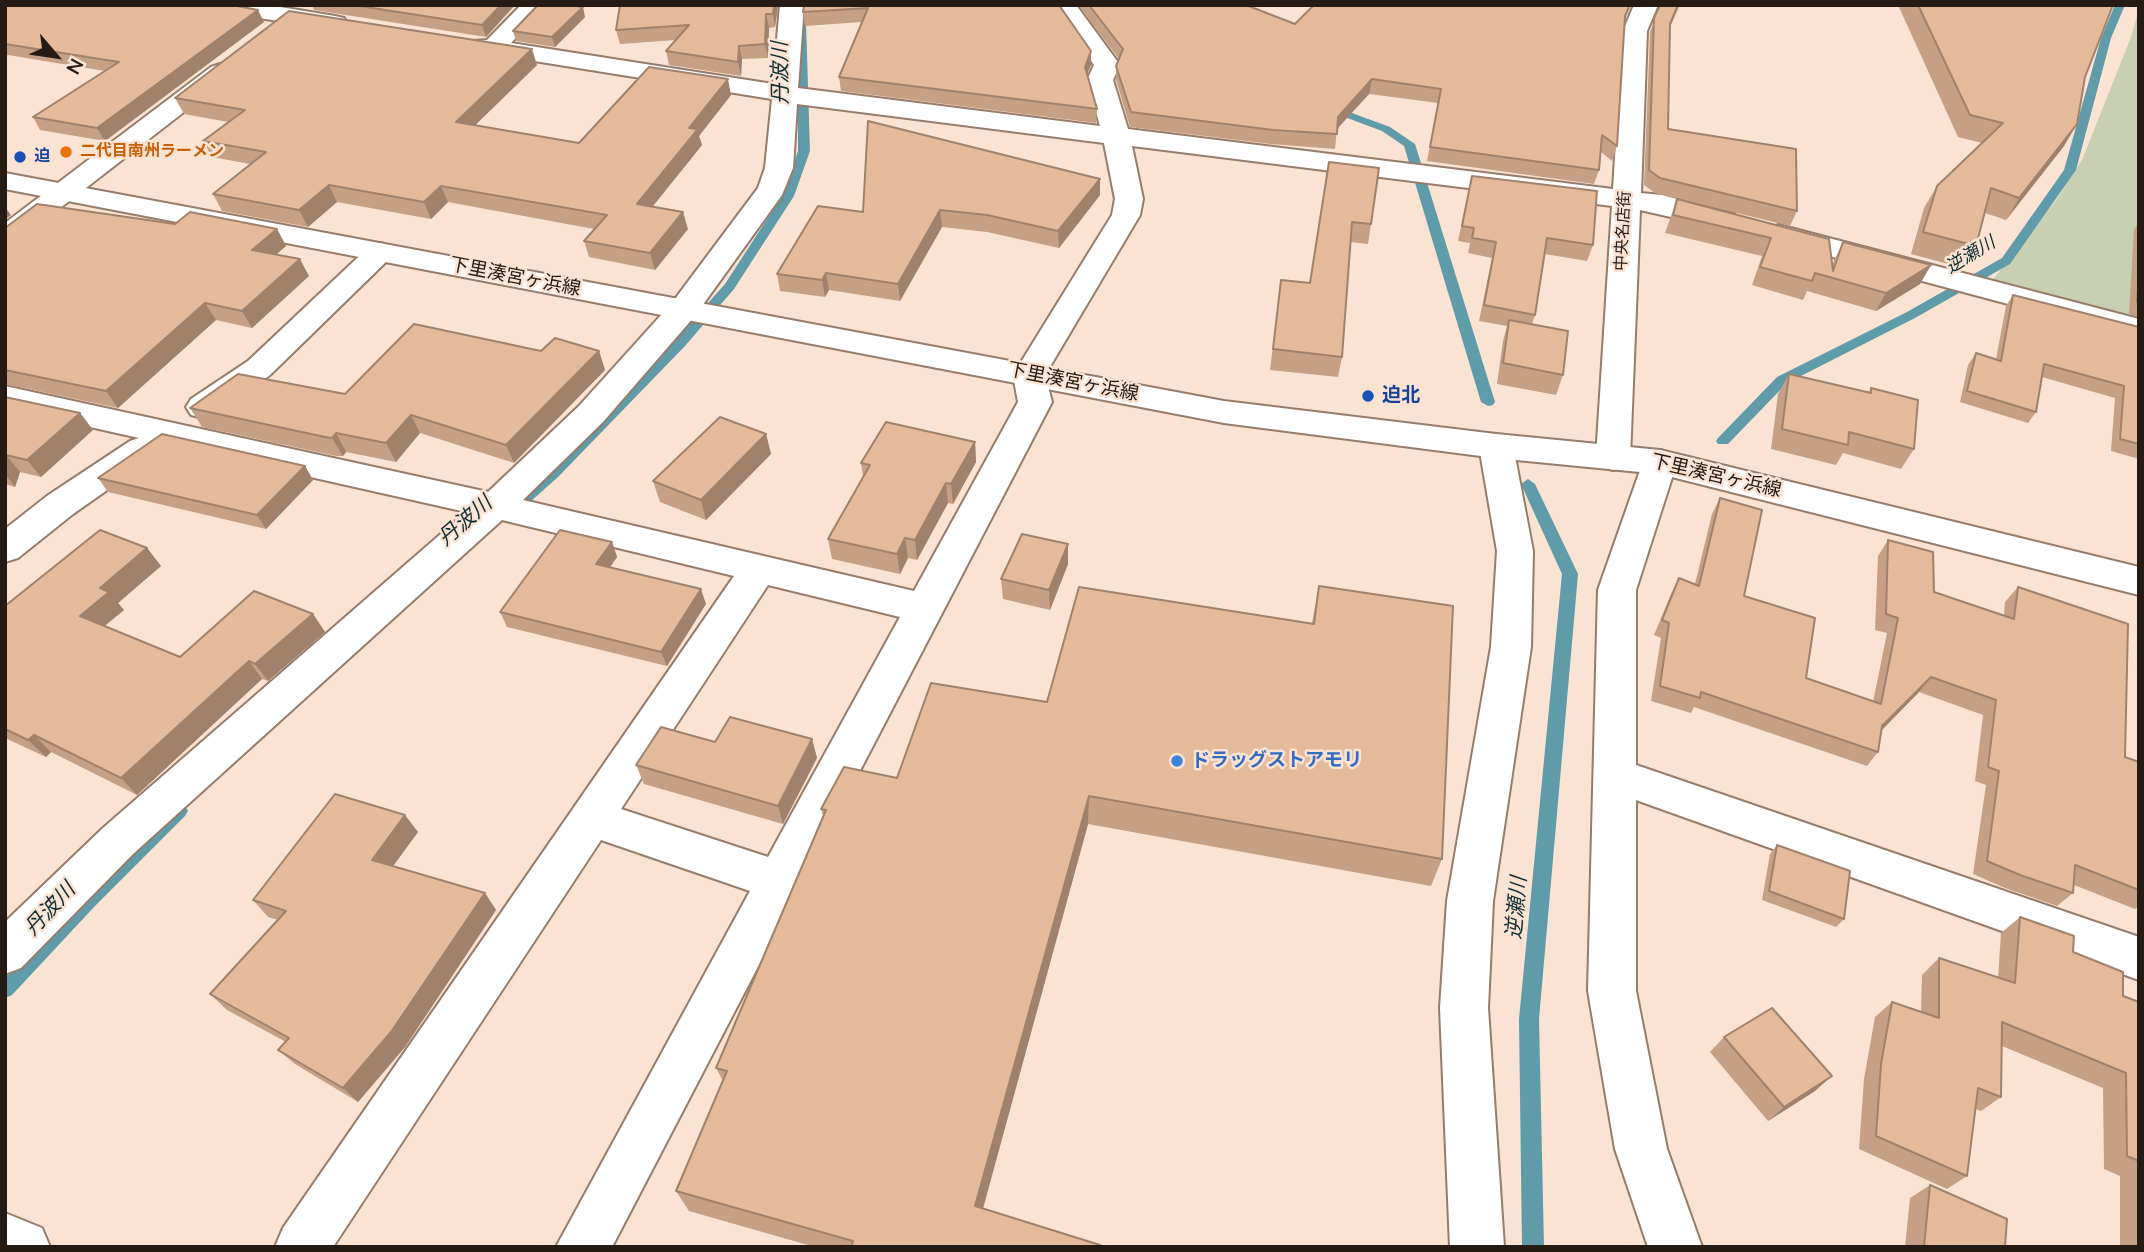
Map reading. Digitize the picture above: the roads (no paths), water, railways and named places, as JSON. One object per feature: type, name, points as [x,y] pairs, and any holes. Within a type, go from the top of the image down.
[{"type":"street","points":[[221,5],[298,11],[359,27]]},
{"type":"street","points":[[493,48],[534,5]]},
{"type":"street","points":[[5,953],[118,841],[512,510],[591,414],[683,310],[772,189],[798,96],[792,5]]},
{"type":"street","points":[[583,1247],[1035,402],[1029,375],[1126,215],[1129,199],[1103,72],[1064,5]]},
{"type":"street","name":"中央名店街","points":[[1613,458],[1635,31],[1646,5]]},
{"type":"street","points":[[260,41],[298,11]]},
{"type":"street","points":[[453,41],[798,96],[1117,138],[1419,172],[1662,204],[2139,329]]},
{"type":"street","points":[[5,237],[238,58]]},
{"type":"street","name":"下里湊宮ヶ浜線","points":[[5,181],[1224,412],[1496,446],[1660,462],[2139,581]]},
{"type":"street","points":[[5,549],[60,505],[259,368],[380,252]]},
{"type":"street","points":[[5,397],[512,510],[924,608]]},
{"type":"street","points":[[1477,1247],[1464,1008],[1470,901],[1511,647],[1515,551],[1496,446]]},
{"type":"street","points":[[1660,462],[1618,590],[1612,991],[1642,1149],[1675,1247]]},
{"type":"street","points":[[302,1247],[759,569]]},
{"type":"street","points":[[1615,775],[2139,959]]},
{"type":"street","points":[[590,818],[777,880]]},
{"type":"street","points":[[5,1238],[23,1247]]},
{"type":"waterway","name":"逆瀬川","points":[[1723,441],[1782,380],[1911,315],[2006,261],[2070,170],[2106,38],[2120,5]]},
{"type":"waterway","name":"丹波川","points":[[507,514],[553,474],[680,343],[730,286],[788,196],[804,151],[801,22]]},
{"type":"waterway","points":[[1330,108],[1386,129],[1409,144],[1488,402]]},
{"type":"waterway","name":"逆瀬川","points":[[1528,484],[1570,574],[1529,1019],[1533,1247]]},
{"type":"waterway","name":"丹波川","points":[[5,989],[88,900],[179,811]]},
{"type":"place","name":"二代目南州ラーメン","points":[[66,152]]},
{"type":"place","name":"迫","points":[[20,157]]},
{"type":"place","name":"迫北","points":[[1368,396]]},
{"type":"place","name":"ドラッグストアモリ","points":[[1177,761]]}]
